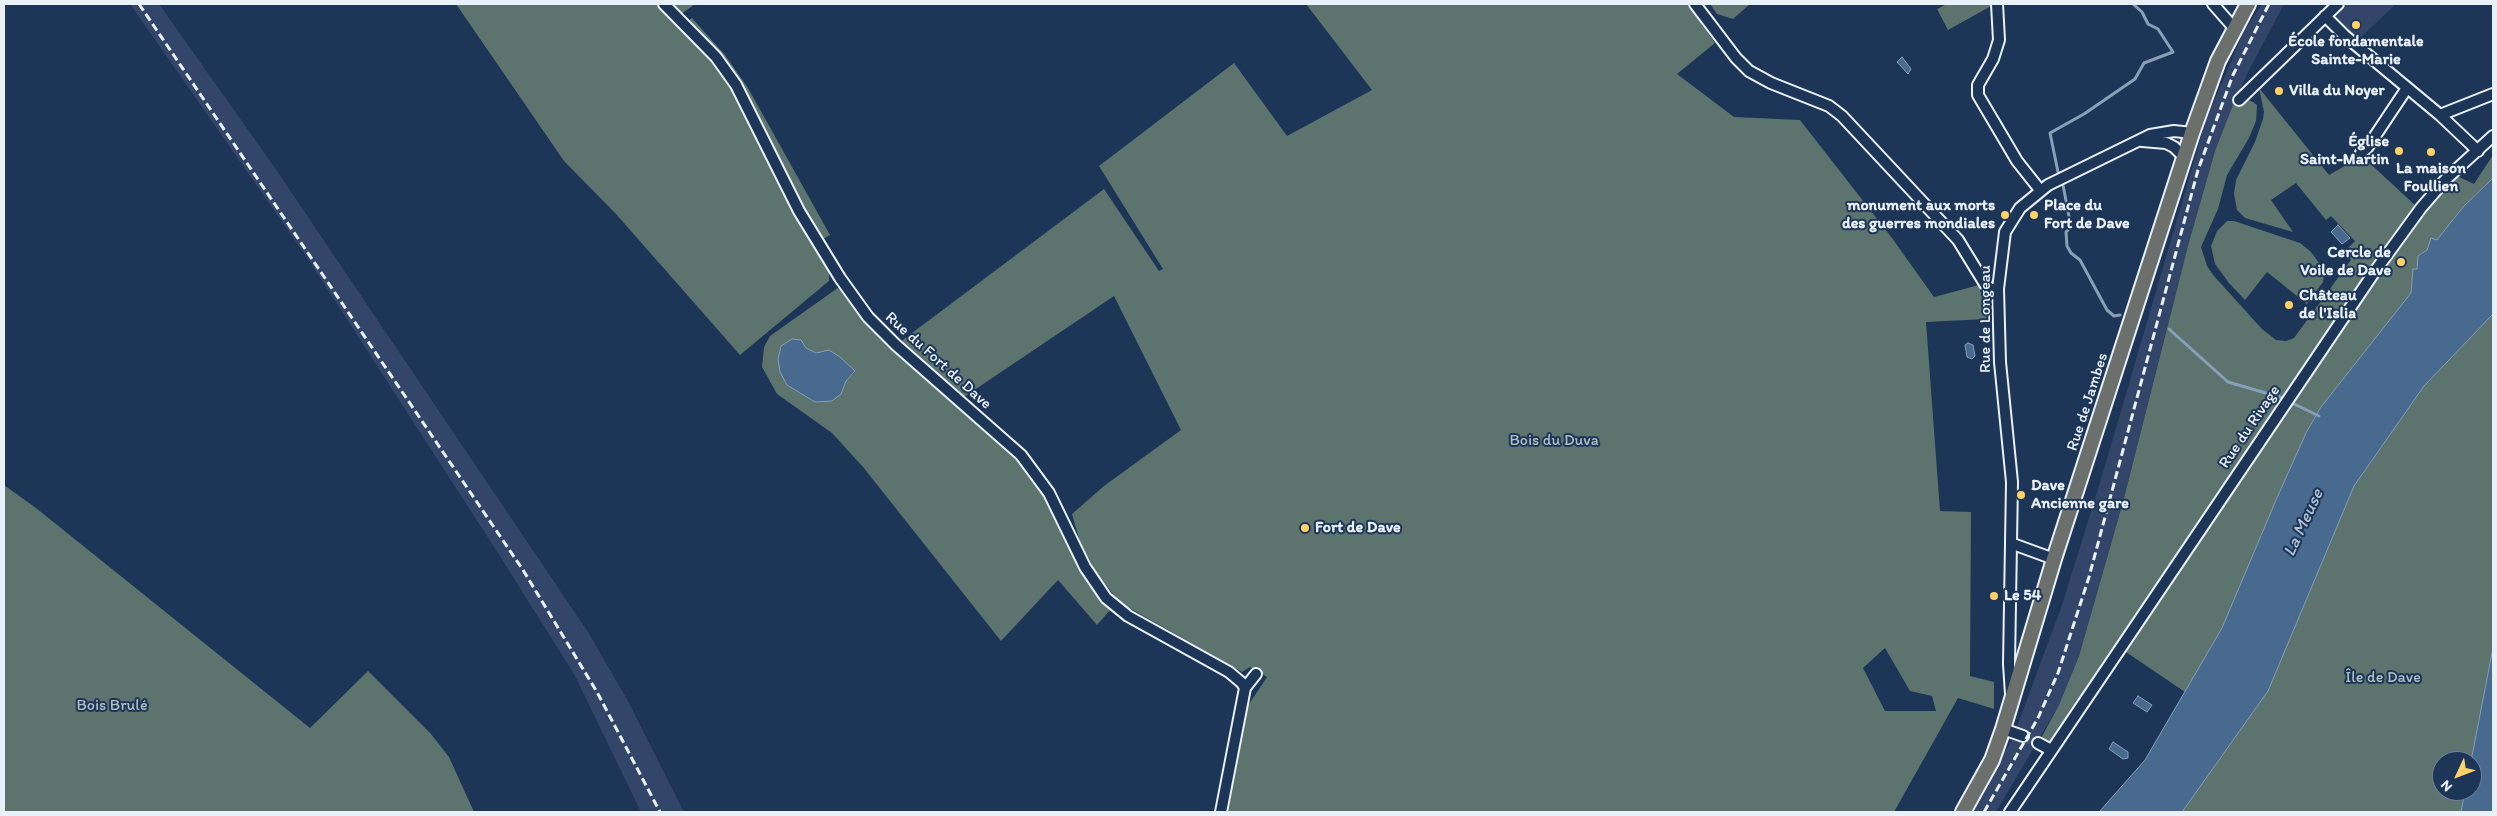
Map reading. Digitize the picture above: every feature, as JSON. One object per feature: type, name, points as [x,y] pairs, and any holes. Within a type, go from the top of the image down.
[{"type":"main road","name":"Rue de Jambes","points":[[1963,812],[1992,760],[2003,729],[2054,559],[2192,133],[2211,79],[2234,28],[2248,4]]},
{"type":"street","name":"Rue du Fort de Dave","points":[[664,4],[716,57],[736,85],[799,211],[840,278],[868,317],[896,345],[1022,456],[1049,493],[1085,567],[1106,598],[1128,616],[1229,672],[1245,688]]},
{"type":"street","points":[[1695,4],[1736,58],[1749,71],[1771,83],[1829,106],[1842,116],[1958,240],[1973,260],[1985,284],[1990,289],[1998,289]]},
{"type":"street","points":[[1997,4],[1999,40],[1993,59],[1978,85],[1978,95],[2017,161],[2040,190]]},
{"type":"street","points":[[2213,4],[2234,28]]},
{"type":"street","points":[[2239,100],[2338,4]]},
{"type":"street","points":[[2325,16],[2440,115],[2478,151]]},
{"type":"street","points":[[2361,153],[2367,148],[2407,88]]},
{"type":"street","points":[[2440,115],[2493,94]]},
{"type":"street","name":"Rue de Longeau","points":[[2012,703],[2009,664],[2012,482],[2000,362],[1998,289],[2006,232],[2020,208],[2040,190],[2060,179],[2150,136],[2162,132],[2192,133]]},
{"type":"street","name":"Rue du Rivage","points":[[2010,812],[2286,400],[2415,216],[2446,179],[2493,136]]},
{"type":"street","points":[[2142,141],[2166,143],[2174,146],[2184,158]]},
{"type":"street","points":[[2012,544],[2054,559]]},
{"type":"street","points":[[1221,812],[1245,688],[1256,674]]},
{"type":"street","points":[[2003,729],[2023,736]]},
{"type":"street","points":[[2038,743],[2051,750]]},
{"type":"shaded area","points":[[130,4],[159,4],[275,168],[588,632],[628,701],[684,812],[641,812],[574,674],[496,550],[306,256]]},
{"type":"shaded area","points":[[2262,4],[2284,4],[2247,74],[2215,151],[2189,242],[2123,502],[2079,656],[2059,705],[1996,812],[1968,812],[2012,740],[2062,605],[2102,476],[2206,120],[2244,31]]},
{"type":"shaded area","name":"École fondamentale Sainte-Marie","points":[[2345,4],[2396,4],[2358,40],[2335,19]]},
{"type":"green space","points":[[456,4],[658,4],[711,58],[738,97],[797,216],[829,271],[829,281],[740,355],[616,214],[564,161]]},
{"type":"green space","points":[[669,4],[695,4],[680,15]]},
{"type":"green space","name":"Bois du Duva","points":[[1306,4],[1687,4],[1715,43],[1677,74],[1734,117],[1800,120],[1892,238],[1934,297],[1979,285],[1987,319],[1926,322],[1940,511],[1971,512],[1970,676],[1994,682],[1994,709],[1958,698],[1894,812],[1224,812],[1241,716],[1267,677],[1250,667],[1242,672],[1119,602],[1096,572],[1080,542],[1072,514],[1104,486],[1181,430],[1114,296],[964,397],[900,342],[1104,189],[1159,271],[1163,269],[1099,166],[1234,63],[1287,136],[1372,90]],"holes":[[[1885,648],[1910,691],[1932,696],[1936,711],[1885,711],[1863,668]]]},
{"type":"green space","points":[[1710,4],[1750,4],[1733,19],[1717,14]]},
{"type":"green space","points":[[1947,4],[1993,5],[1948,30],[1937,9]]},
{"type":"green space","points":[[692,18],[725,55],[748,88],[830,235],[820,241],[739,82],[688,21]]},
{"type":"green space","points":[[2259,88],[2329,175],[2362,156],[2417,207],[2292,384],[2049,745],[2040,740],[2059,705],[2079,656],[2123,502],[2189,242],[2215,151],[2233,105],[2246,99],[2253,102],[2257,105],[2256,121],[2249,138],[2227,175],[2218,209],[2201,247],[2207,266],[2214,276],[2262,329],[2276,340],[2286,341],[2294,338],[2351,260],[2344,252],[2355,241],[2331,216],[2326,220],[2296,183],[2271,200],[2293,232],[2245,218],[2237,210],[2234,194],[2236,180],[2255,142],[2263,119],[2264,112]]},
{"type":"green space","points":[[2493,155],[2493,178],[2463,207],[2437,240],[2431,239],[2427,250],[2418,256],[2417,269],[2413,269],[2411,293],[2321,407],[2306,433],[2222,628],[2185,692],[2123,650],[2376,275],[2424,213],[2457,176],[2474,184]]},
{"type":"green space","points":[[2227,221],[2234,221],[2300,243],[2311,252],[2322,267],[2324,275],[2323,282],[2307,304],[2267,272],[2245,300],[2215,264],[2211,246],[2217,231]]},
{"type":"green space","points":[[839,287],[1018,458],[1036,482],[1082,570],[1094,589],[1111,609],[1097,625],[1058,580],[1001,641],[863,467],[832,433],[777,394],[762,367],[764,347],[770,336]],"holes":[[[806,348],[817,353],[840,357],[855,372],[846,381],[841,394],[816,402],[787,385]]]},
{"type":"green space","name":"Île de Dave","points":[[2493,314],[2493,648],[2473,751],[2432,751],[2432,801],[2463,801],[2461,812],[2182,812],[2268,691],[2354,486],[2424,386]]},
{"type":"green space","name":"Bois Brulé","points":[[4,485],[36,508],[310,728],[368,671],[431,734],[449,757],[474,812],[4,812]]},
{"type":"water","points":[[1902,57],[1911,69],[1908,74],[1897,62]]},
{"type":"water","name":"La Meuse","points":[[2493,178],[2493,314],[2424,386],[2354,486],[2268,691],[2182,812],[2099,812],[2145,760],[2222,628],[2306,433],[2321,407],[2411,293],[2413,269],[2417,269],[2418,256],[2427,250],[2431,238],[2437,240],[2463,207]]},
{"type":"water","points":[[2338,225],[2350,238],[2342,244],[2331,232]]},
{"type":"water","points":[[792,339],[801,340],[806,348],[816,353],[829,350],[855,371],[846,381],[841,394],[832,401],[815,402],[787,385],[780,372],[778,359],[781,346]]},
{"type":"water","points":[[1968,343],[1973,345],[1975,356],[1972,359],[1967,357],[1965,345]]},
{"type":"water","points":[[2493,648],[2493,812],[2461,812],[2463,801],[2482,801],[2482,751],[2473,751]]},
{"type":"water","points":[[2138,696],[2152,705],[2147,712],[2133,703]]},
{"type":"water","points":[[2113,742],[2128,752],[2128,758],[2123,759],[2109,749]]},
{"type":"waterway","points":[[2058,172],[2050,133],[2084,114],[2135,79],[2144,63],[2173,52],[2158,29],[2148,24],[2142,12],[2133,4]]},
{"type":"waterway","points":[[2063,185],[2071,227],[2066,232],[2067,246],[2071,253],[2080,260],[2107,310],[2114,316],[2120,315]]},
{"type":"waterway","points":[[2169,329],[2228,382],[2283,398]]},
{"type":"waterway","points":[[2292,403],[2319,416]]},
{"type":"tunnel","points":[[2023,736],[2038,743]]},
{"type":"railway","points":[[139,4],[523,570],[597,692],[660,812]]},
{"type":"railway","points":[[1984,812],[2038,718],[2058,673],[2089,577],[2198,170],[2233,75],[2269,4]]},
{"type":"place","name":"École fondamentale Sainte-Marie","points":[[2356,25]]},
{"type":"place","name":"Villa du Noyer","points":[[2279,91]]},
{"type":"place","name":"Église Saint-Martin","points":[[2399,151]]},
{"type":"place","name":"La maison Foullien","points":[[2431,152]]},
{"type":"place","name":"monument aux morts des guerres mondiales","points":[[2005,215]]},
{"type":"place","name":"Place du Fort de Dave","points":[[2034,215]]},
{"type":"place","name":"Cercle de Voile de Dave","points":[[2401,262]]},
{"type":"place","name":"Château de l'Islia","points":[[2289,305]]},
{"type":"place","name":"Dave Ancienne gare","points":[[2021,495]]},
{"type":"place","name":"Fort de Dave","points":[[1305,528]]},
{"type":"place","name":"Le 54","points":[[1994,596]]}]
